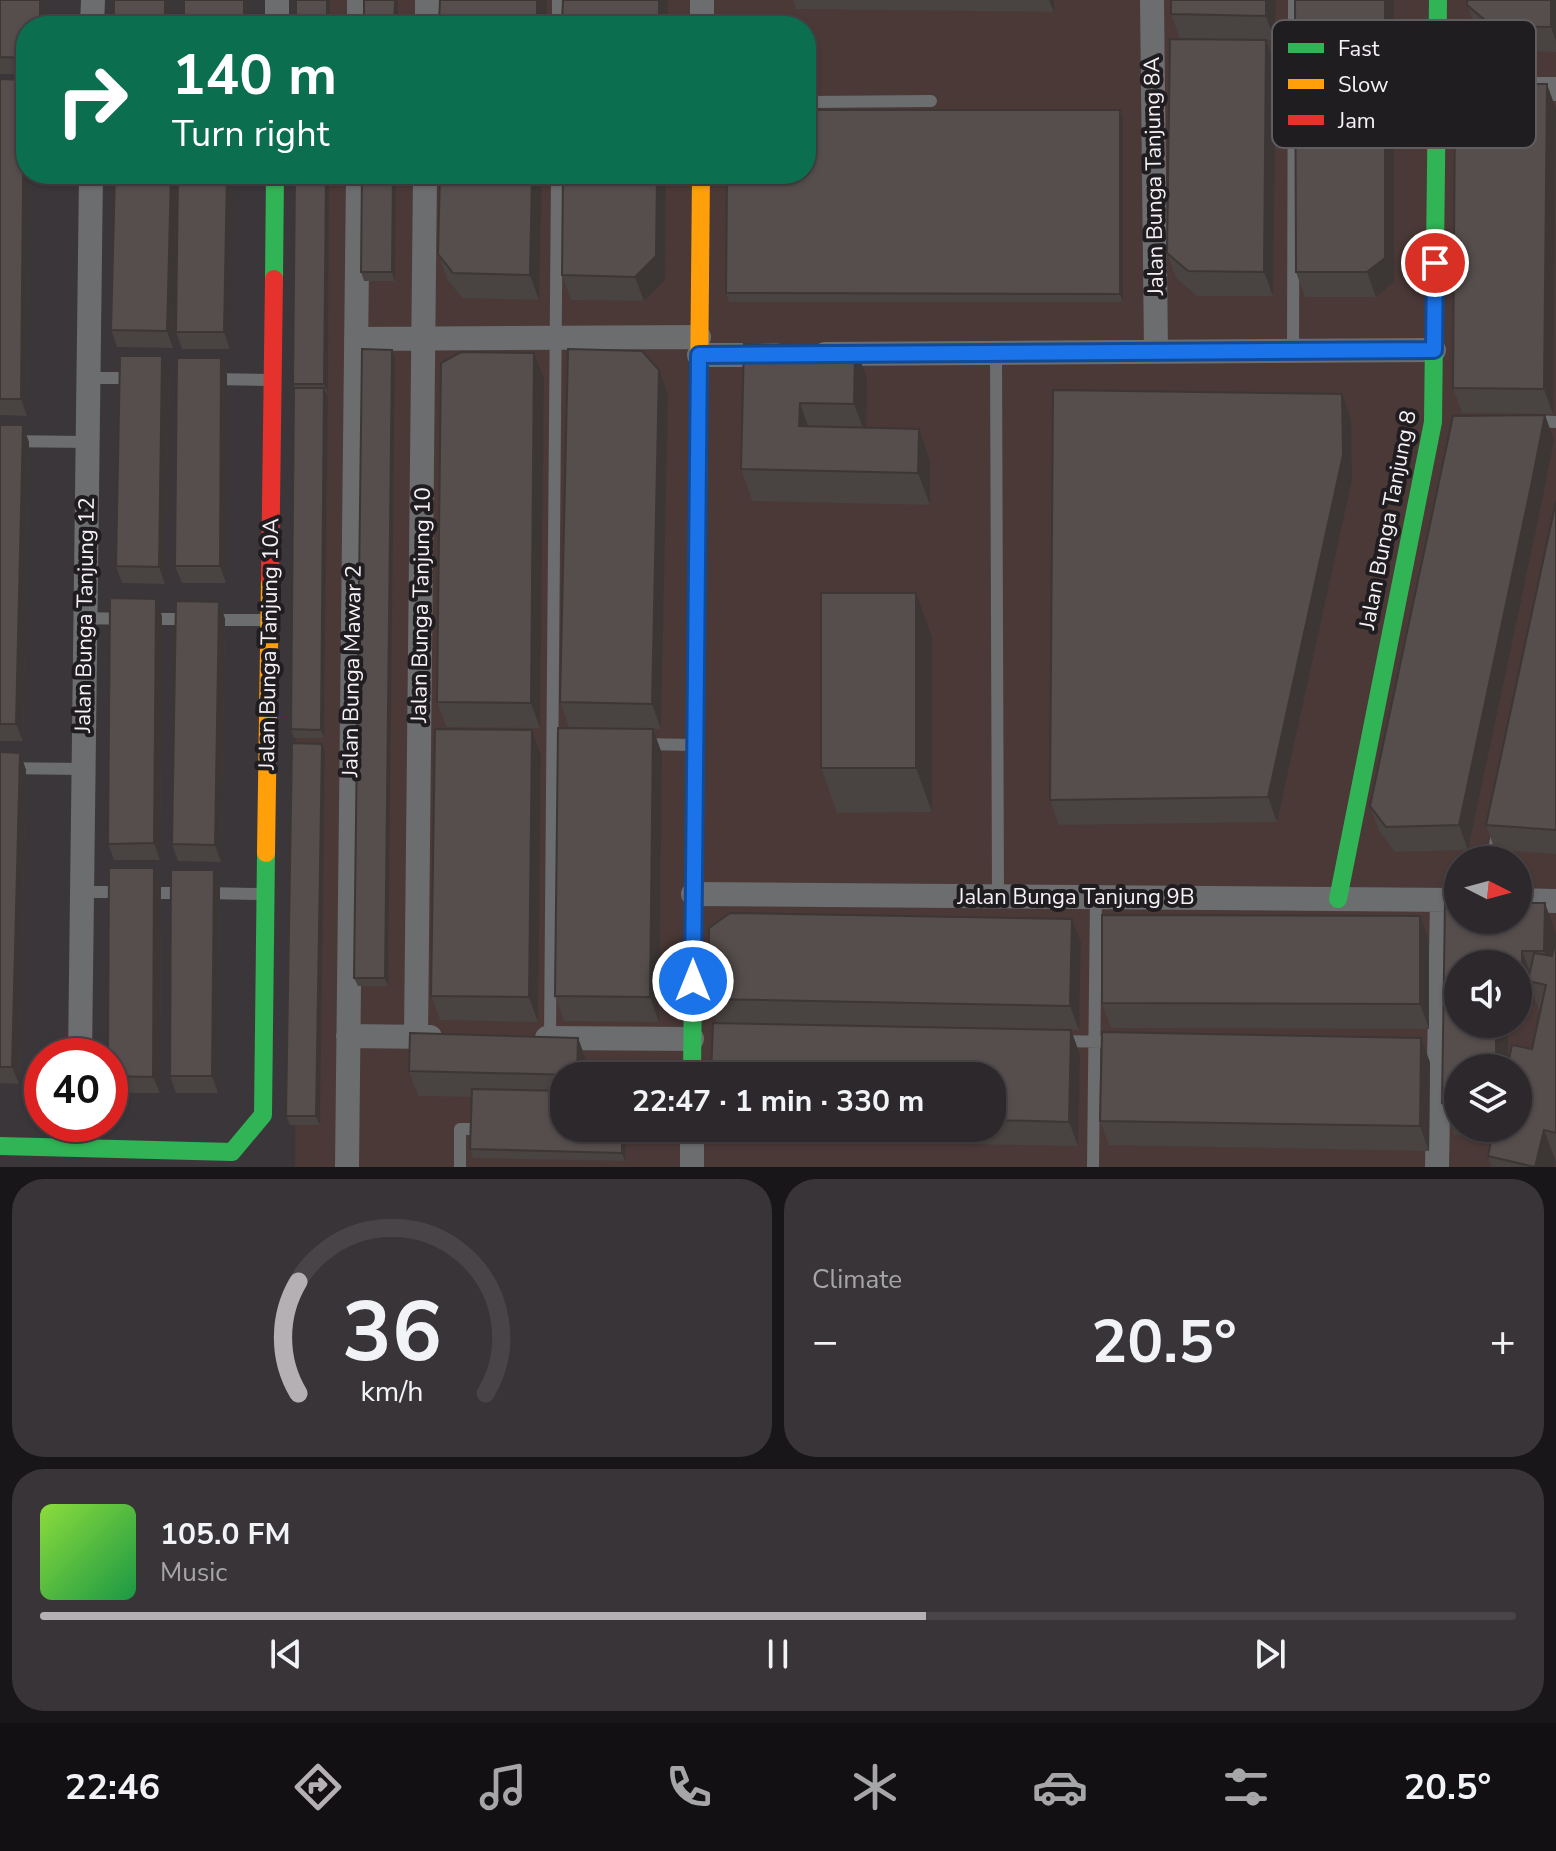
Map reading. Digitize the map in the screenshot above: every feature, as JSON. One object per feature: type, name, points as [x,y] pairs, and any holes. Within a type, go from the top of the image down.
[{"type":"street","name":"Jalan Bunga Tanjung 8A","points":[[1152,0],[1156,352]]},
{"type":"street","name":"Jalan Bunga Tanjung 8","points":[[1438,0],[1438,20]]},
{"type":"street","name":"Jalan Bunga Tanjung 8","points":[[1338,899],[1441,417],[1434,350],[1436,148]]},
{"type":"street","name":"Jalan Bunga Tanjung 12","points":[[80,1038],[91,184]]},
{"type":"street","name":"Jalan Bunga Tanjung 10A","points":[[128,1141],[232,1152],[263,1115],[275,184]]},
{"type":"street","name":"Jalan Bunga Mawar 2","points":[[347,1167],[358,184]]},
{"type":"street","name":"Jalan Bunga Tanjung 10","points":[[416,1036],[427,742],[425,184]]},
{"type":"street","points":[[695,1062],[700,1039],[693,894],[701,184]]},
{"type":"street","points":[[356,339],[555,338],[801,355],[1434,350]]},
{"type":"street","name":"Jalan Bunga Tanjung 9B","points":[[693,894],[1444,900]]},
{"type":"street","points":[[1532,900],[1556,901]]},
{"type":"street","points":[[1437,1167],[1431,1043],[1445,934]]},
{"type":"street","points":[[348,1036],[446,1037]]},
{"type":"street","points":[[521,1037],[700,1039]]},
{"type":"street","points":[[0,1146],[32,1142]]},
{"type":"street","points":[[692,1142],[692,1167]]},
{"type":"lane","points":[[1294,0],[1294,20]]},
{"type":"lane","points":[[816,102],[931,101]]},
{"type":"lane","points":[[1293,351],[1294,148]]},
{"type":"lane","points":[[550,1038],[557,184]]},
{"type":"lane","points":[[996,353],[998,897]]},
{"type":"lane","points":[[88,378],[150,379]]},
{"type":"lane","points":[[196,379],[272,380]]},
{"type":"lane","points":[[1525,421],[1556,422]]},
{"type":"lane","points":[[0,441],[88,442]]},
{"type":"lane","points":[[85,618],[270,620]]},
{"type":"lane","points":[[538,743],[569,743]]},
{"type":"lane","points":[[632,744],[695,745]]},
{"type":"lane","points":[[0,768],[83,769]]},
{"type":"lane","points":[[1495,846],[1498,829]]},
{"type":"lane","points":[[82,892],[266,894]]},
{"type":"lane","points":[[1093,1167],[1096,897]]},
{"type":"lane","points":[[1048,1041],[1125,1042]]},
{"type":"lane","points":[[460,1167],[460,1129],[492,1129]]},
{"type":"shaded area","points":[[298,0],[1556,0],[1556,1167],[295,1167],[298,184],[816,184],[816,16],[298,16]]},
{"type":"building","points":[[0,0],[40,0],[40,16],[16,16],[16,58],[0,57]]},
{"type":"building","points":[[114,0],[165,0],[165,16],[114,16]]},
{"type":"building","points":[[184,0],[244,0],[244,16],[184,16]]},
{"type":"building","points":[[296,0],[327,0],[327,16],[296,16]]},
{"type":"building","points":[[364,0],[395,0],[394,16],[364,16]]},
{"type":"building","points":[[440,0],[537,0],[537,16],[439,16]]},
{"type":"building","points":[[563,0],[659,0],[659,16],[562,16]]},
{"type":"building","points":[[1171,0],[1266,0],[1266,16],[1171,14]]},
{"type":"building","points":[[1295,0],[1385,0],[1385,20],[1295,20]]},
{"type":"building","points":[[1467,0],[1551,0],[1551,27],[1536,27],[1536,20],[1485,20],[1467,5]]},
{"type":"building","points":[[1170,39],[1266,40],[1264,272],[1188,271],[1167,253]]},
{"type":"building","points":[[0,79],[16,80],[16,184],[23,184],[21,399],[0,399]]},
{"type":"building","points":[[1536,84],[1547,84],[1544,389],[1453,388],[1455,148],[1536,148]]},
{"type":"building","points":[[816,110],[1120,110],[1120,294],[726,293],[727,184],[816,184]]},
{"type":"building","points":[[1296,148],[1385,148],[1385,258],[1367,272],[1296,272]]},
{"type":"building","points":[[115,184],[171,184],[167,331],[111,330]]},
{"type":"building","points":[[178,184],[227,184],[224,332],[176,332]]},
{"type":"building","points":[[295,184],[326,184],[324,384],[293,384]]},
{"type":"building","points":[[362,184],[393,184],[392,272],[361,272]]},
{"type":"building","points":[[440,184],[532,184],[530,275],[453,273],[438,254]]},
{"type":"building","points":[[563,184],[657,184],[656,256],[635,277],[562,275]]},
{"type":"building","points":[[744,344],[855,346],[854,404],[800,403],[799,426],[919,429],[918,473],[741,469]]},
{"type":"building","points":[[362,349],[392,350],[385,978],[354,978]]},
{"type":"building","points":[[568,349],[642,351],[659,370],[652,704],[560,702]]},
{"type":"building","points":[[461,352],[534,353],[531,703],[437,702],[441,363]]},
{"type":"building","points":[[120,356],[162,356],[159,567],[116,566]]},
{"type":"building","points":[[177,358],[221,358],[220,566],[175,566]]},
{"type":"building","points":[[294,388],[324,388],[321,730],[291,729]]},
{"type":"building","points":[[1053,390],[1342,394],[1343,455],[1268,797],[1050,800]]},
{"type":"building","points":[[1545,415],[1459,825],[1386,827],[1370,806],[1453,416]]},
{"type":"building","points":[[0,425],[23,425],[16,724],[0,724]]},
{"type":"building","points":[[1556,501],[1556,830],[1486,825]]},
{"type":"building","points":[[821,593],[916,593],[916,768],[821,768]]},
{"type":"building","points":[[110,598],[156,599],[154,843],[108,844]]},
{"type":"building","points":[[176,601],[219,602],[215,845],[172,844]]},
{"type":"building","points":[[558,728],[653,729],[650,997],[555,996]]},
{"type":"building","points":[[435,729],[532,730],[529,997],[431,996]]},
{"type":"building","points":[[292,743],[322,744],[316,1116],[286,1116]]},
{"type":"building","points":[[0,752],[20,753],[12,1067],[0,1067]]},
{"type":"building","points":[[109,868],[154,868],[153,1077],[128,1076],[128,1038],[108,1038]]},
{"type":"building","points":[[171,870],[214,870],[212,1076],[170,1076]]},
{"type":"building","points":[[1532,903],[1545,903],[1544,951],[1444,950],[1445,934],[1532,934]]},
{"type":"building","points":[[730,913],[1072,919],[1070,1006],[708,999],[709,928]]},
{"type":"building","points":[[1102,915],[1420,916],[1420,1004],[1102,1003]]},
{"type":"building","points":[[1556,940],[1556,1133],[1544,1130],[1535,1167],[1488,1156],[1491,1142],[1532,1142],[1532,1054],[1510,1054],[1512,1045],[1532,1049],[1546,985],[1532,982],[1534,953],[1552,956]]},
{"type":"building","points":[[1444,969],[1444,1038],[1496,1038],[1496,1054],[1444,1054],[1442,1103]]},
{"type":"building","points":[[713,1023],[1071,1030],[1069,1122],[1006,1120],[1006,1062],[712,1062]]},
{"type":"building","points":[[1102,1032],[1421,1038],[1420,1126],[1100,1121]]},
{"type":"building","points":[[410,1033],[578,1038],[577,1062],[550,1062],[550,1074],[409,1071]]},
{"type":"building","points":[[472,1089],[550,1091],[550,1142],[622,1142],[622,1153],[470,1149]]},
{"type":"traffic: fast","points":[[1438,0],[1438,20]]},
{"type":"traffic: fast","points":[[1338,899],[1433,422],[1436,148]]},
{"type":"traffic: fast","points":[[274,279],[275,184]]},
{"type":"traffic: fast","points":[[692,1062],[698,496]]},
{"type":"traffic: fast","points":[[0,1146],[232,1152],[263,1115],[266,853]]},
{"type":"traffic: slow","points":[[698,496],[701,184]]},
{"type":"traffic: slow","points":[[266,853],[270,579]]},
{"type":"traffic: jam","points":[[270,579],[274,279]]},
{"type":"route","points":[[693,981],[699,355],[1434,350],[1435,263]]}]
